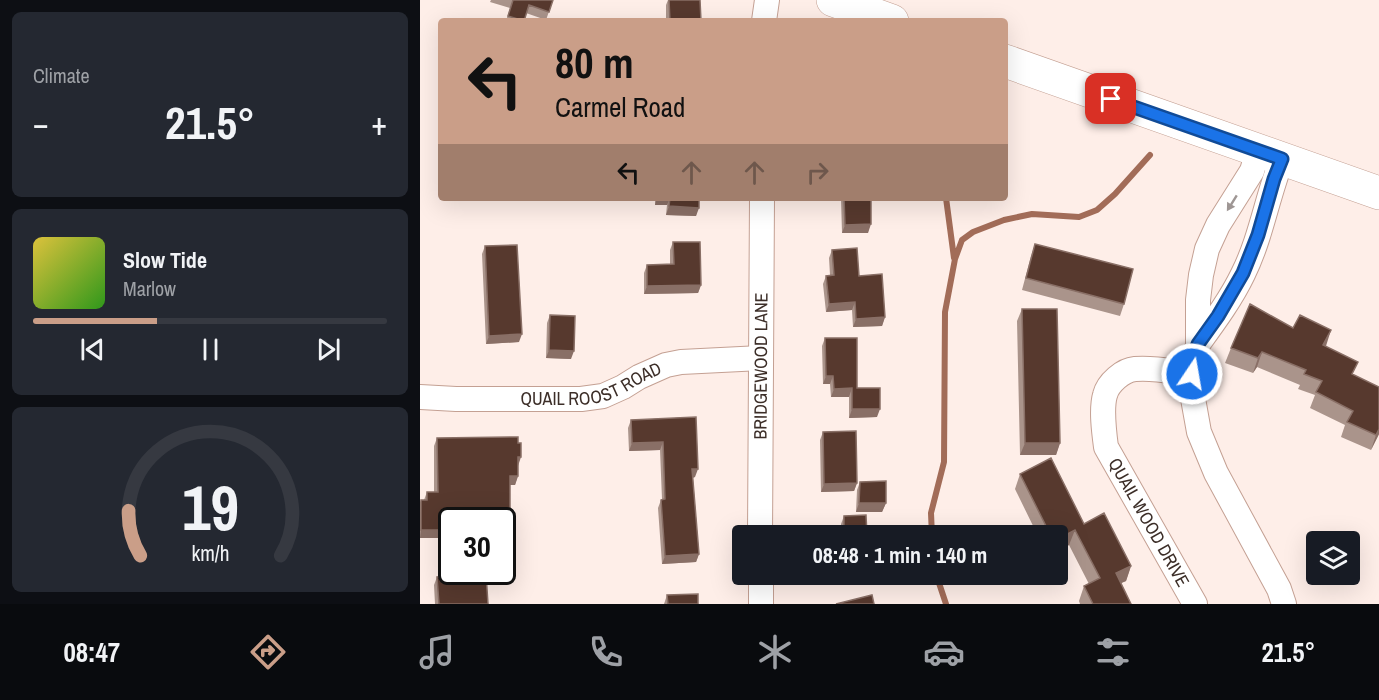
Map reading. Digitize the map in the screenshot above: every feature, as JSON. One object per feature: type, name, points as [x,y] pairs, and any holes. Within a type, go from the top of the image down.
[{"type":"main road","points":[[833,0],[884,18]]},
{"type":"main road","points":[[1008,62],[1379,194]]},
{"type":"street","points":[[764,18],[767,0]]},
{"type":"street","points":[[1270,155],[1252,171],[1218,225],[1207,249],[1198,300],[1198,344],[1192,374],[1192,393],[1199,432],[1216,473],[1279,589],[1284,604]]},
{"type":"street","points":[[1198,344],[1218,316],[1243,273],[1258,235],[1274,179],[1270,155]]},
{"type":"street","name":"BRIDGEWOOD LANE","points":[[760,525],[762,201]]},
{"type":"street","name":"QUAIL ROOST ROAD","points":[[420,397],[581,399],[603,396],[623,387],[639,376],[673,363],[761,358]]},
{"type":"street","name":"QUAIL WOOD DRIVE","points":[[1192,374],[1133,369],[1121,374],[1105,394],[1103,427],[1106,447],[1195,604]]},
{"type":"street","points":[[760,585],[761,604]]},
{"type":"building","points":[[513,0],[553,0],[549,12],[529,5],[525,18],[508,16]]},
{"type":"building","points":[[669,0],[700,0],[701,18],[670,18]]},
{"type":"building","points":[[670,201],[699,201],[699,208],[669,206]]},
{"type":"building","points":[[844,201],[871,201],[871,224],[845,225]]},
{"type":"building","points":[[673,242],[700,242],[701,285],[647,286],[647,265],[674,264]]},
{"type":"building","points":[[1035,244],[1133,269],[1124,304],[1026,278]]},
{"type":"building","points":[[517,245],[522,334],[489,336],[485,246]]},
{"type":"building","points":[[857,248],[859,276],[882,274],[885,317],[856,319],[855,302],[829,304],[826,276],[834,275],[832,250]]},
{"type":"building","points":[[1250,304],[1293,328],[1300,315],[1331,330],[1323,345],[1358,362],[1352,374],[1379,387],[1379,429],[1376,435],[1347,422],[1353,411],[1316,392],[1322,381],[1304,374],[1306,370],[1262,352],[1258,358],[1231,348]]},
{"type":"building","points":[[1022,309],[1057,309],[1060,443],[1025,443]]},
{"type":"building","points":[[550,315],[575,316],[574,351],[549,350]]},
{"type":"building","points":[[825,338],[857,338],[857,388],[880,388],[880,409],[852,409],[852,388],[834,389],[833,376],[826,376]]},
{"type":"building","points":[[696,417],[698,469],[692,469],[699,554],[665,556],[661,500],[665,499],[663,442],[632,443],[631,420]]},
{"type":"building","points":[[856,431],[857,483],[824,484],[823,432]]},
{"type":"building","points":[[518,437],[518,443],[521,443],[521,457],[518,457],[518,476],[510,476],[510,507],[438,507],[438,530],[421,530],[421,500],[427,500],[427,492],[438,492],[437,438]]},
{"type":"building","points":[[1051,458],[1084,524],[1104,513],[1131,566],[1116,573],[1131,604],[1093,604],[1084,586],[1100,578],[1075,530],[1068,534],[1068,525],[1046,525],[1020,474]]},
{"type":"building","points":[[886,481],[886,503],[859,503],[860,482]]},
{"type":"building","points":[[866,515],[866,525],[844,525],[844,516]]},
{"type":"building","points":[[437,577],[438,585],[487,585],[488,604],[439,604]]},
{"type":"building","points":[[698,594],[698,604],[668,604],[667,595]]},
{"type":"building","points":[[872,595],[874,604],[836,604]]},
{"type":"waterway","points":[[932,525],[931,513],[944,462],[945,312],[955,259],[962,240],[973,232],[1004,220],[1032,214],[1079,217],[1097,210],[1115,194],[1150,155]]},
{"type":"waterway","points":[[946,201],[954,258]]},
{"type":"waterway","points":[[940,585],[946,604]]},
{"type":"route","points":[[1111,99],[1282,159],[1258,235],[1243,273],[1218,316],[1198,344],[1192,374]]}]
